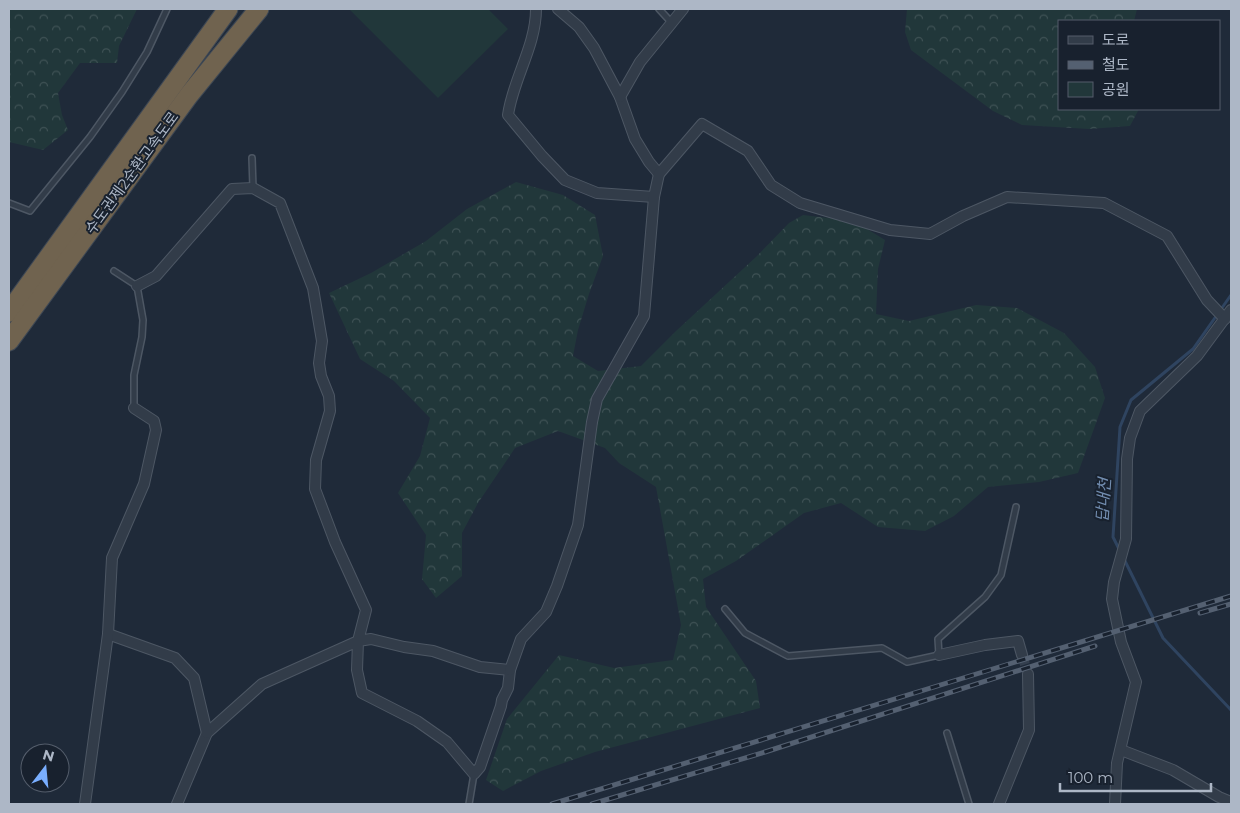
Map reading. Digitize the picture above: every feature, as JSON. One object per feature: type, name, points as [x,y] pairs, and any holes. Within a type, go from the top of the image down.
[{"type":"highway","name":"수도권제2순환고속도로","points":[[9,312],[228,9]]},
{"type":"highway","name":"수도권제2순환고속도로","points":[[9,342],[189,95],[259,9]]},
{"type":"street","points":[[536,9],[536,23],[510,98],[508,115],[565,180],[597,193],[654,197]]},
{"type":"street","points":[[558,9],[579,27],[594,48],[620,97],[635,139],[659,174]]},
{"type":"street","points":[[620,97],[640,62],[683,9]]},
{"type":"street","points":[[137,286],[156,276],[232,189],[253,188],[280,203],[313,288],[322,340],[320,370],[328,396],[330,411],[316,460],[315,489],[335,542],[366,610],[358,642],[357,670],[362,693],[417,721],[447,742],[474,774],[480,767],[502,700],[508,688],[510,670],[521,639],[546,612],[578,525],[592,422],[597,399],[644,316],[654,197],[659,174],[702,124],[748,151],[771,185],[800,204],[890,230],[930,234],[963,216],[1007,197],[1104,203],[1167,236],[1207,300],[1227,315],[1197,356],[1140,411],[1130,438],[1127,459],[1126,539],[1114,582],[1112,599],[1121,642],[1136,682],[1117,763],[1115,804]]},
{"type":"street","points":[[85,804],[108,634],[112,558],[144,484],[156,430],[154,422],[134,408]]},
{"type":"street","points":[[108,634],[174,658],[194,678],[207,733]]},
{"type":"street","points":[[177,804],[207,733],[262,684],[358,642],[371,639],[404,647],[433,651],[480,667],[510,670]]},
{"type":"street","points":[[939,655],[985,645],[1018,641],[1022,655]]},
{"type":"street","points":[[999,804],[1028,730],[1028,674]]},
{"type":"street","points":[[1121,750],[1173,770],[1231,802]]},
{"type":"lane","points":[[9,203],[30,211],[122,92],[147,52],[167,9]]},
{"type":"lane","points":[[659,9],[671,22]]},
{"type":"lane","points":[[252,158],[253,188]]},
{"type":"lane","points":[[114,271],[137,286],[143,320],[142,337],[134,376],[134,408]]},
{"type":"lane","points":[[725,609],[745,633],[788,656],[882,648],[907,662],[939,655],[938,639],[984,597],[1001,575],[1016,507]]},
{"type":"lane","points":[[947,733],[969,804]]},
{"type":"lane","points":[[468,804],[474,774]]},
{"type":"green space","points":[[9,9],[137,9],[119,46],[117,63],[80,63],[58,93],[62,115],[68,130],[43,150],[9,142]]},
{"type":"green space","points":[[349,9],[488,9],[508,29],[438,98]]},
{"type":"green space","points":[[907,9],[1137,9],[1134,20],[1058,20],[1058,110],[1138,110],[1130,126],[1089,129],[1022,125],[993,111],[911,50],[905,32]]},
{"type":"green space","points":[[516,182],[563,195],[595,215],[603,256],[578,330],[573,356],[598,371],[641,366],[789,223],[803,215],[854,221],[885,240],[878,269],[876,314],[909,321],[976,305],[1017,308],[1064,333],[1095,367],[1105,398],[1078,473],[1039,482],[988,487],[954,516],[925,531],[878,527],[841,503],[804,513],[736,561],[703,579],[706,607],[756,681],[760,708],[595,752],[541,771],[503,791],[486,780],[507,719],[559,655],[614,668],[673,660],[681,625],[656,487],[619,463],[605,448],[558,431],[515,448],[478,503],[462,533],[462,576],[436,598],[422,579],[426,535],[398,493],[420,456],[430,418],[394,381],[360,359],[329,293],[371,273],[426,241],[467,209]]},
{"type":"waterway","name":"답내천","points":[[1120,551],[1113,537],[1120,427],[1131,400],[1193,349],[1231,295]]},
{"type":"waterway","name":"답내천","points":[[1124,559],[1163,638],[1231,710]]},
{"type":"tunnel","points":[[1022,655],[1028,674]]},
{"type":"railway","points":[[552,804],[1231,596]]},
{"type":"railway","points":[[1200,613],[1231,604]]},
{"type":"railway","points":[[592,804],[765,752],[1095,646]]}]
